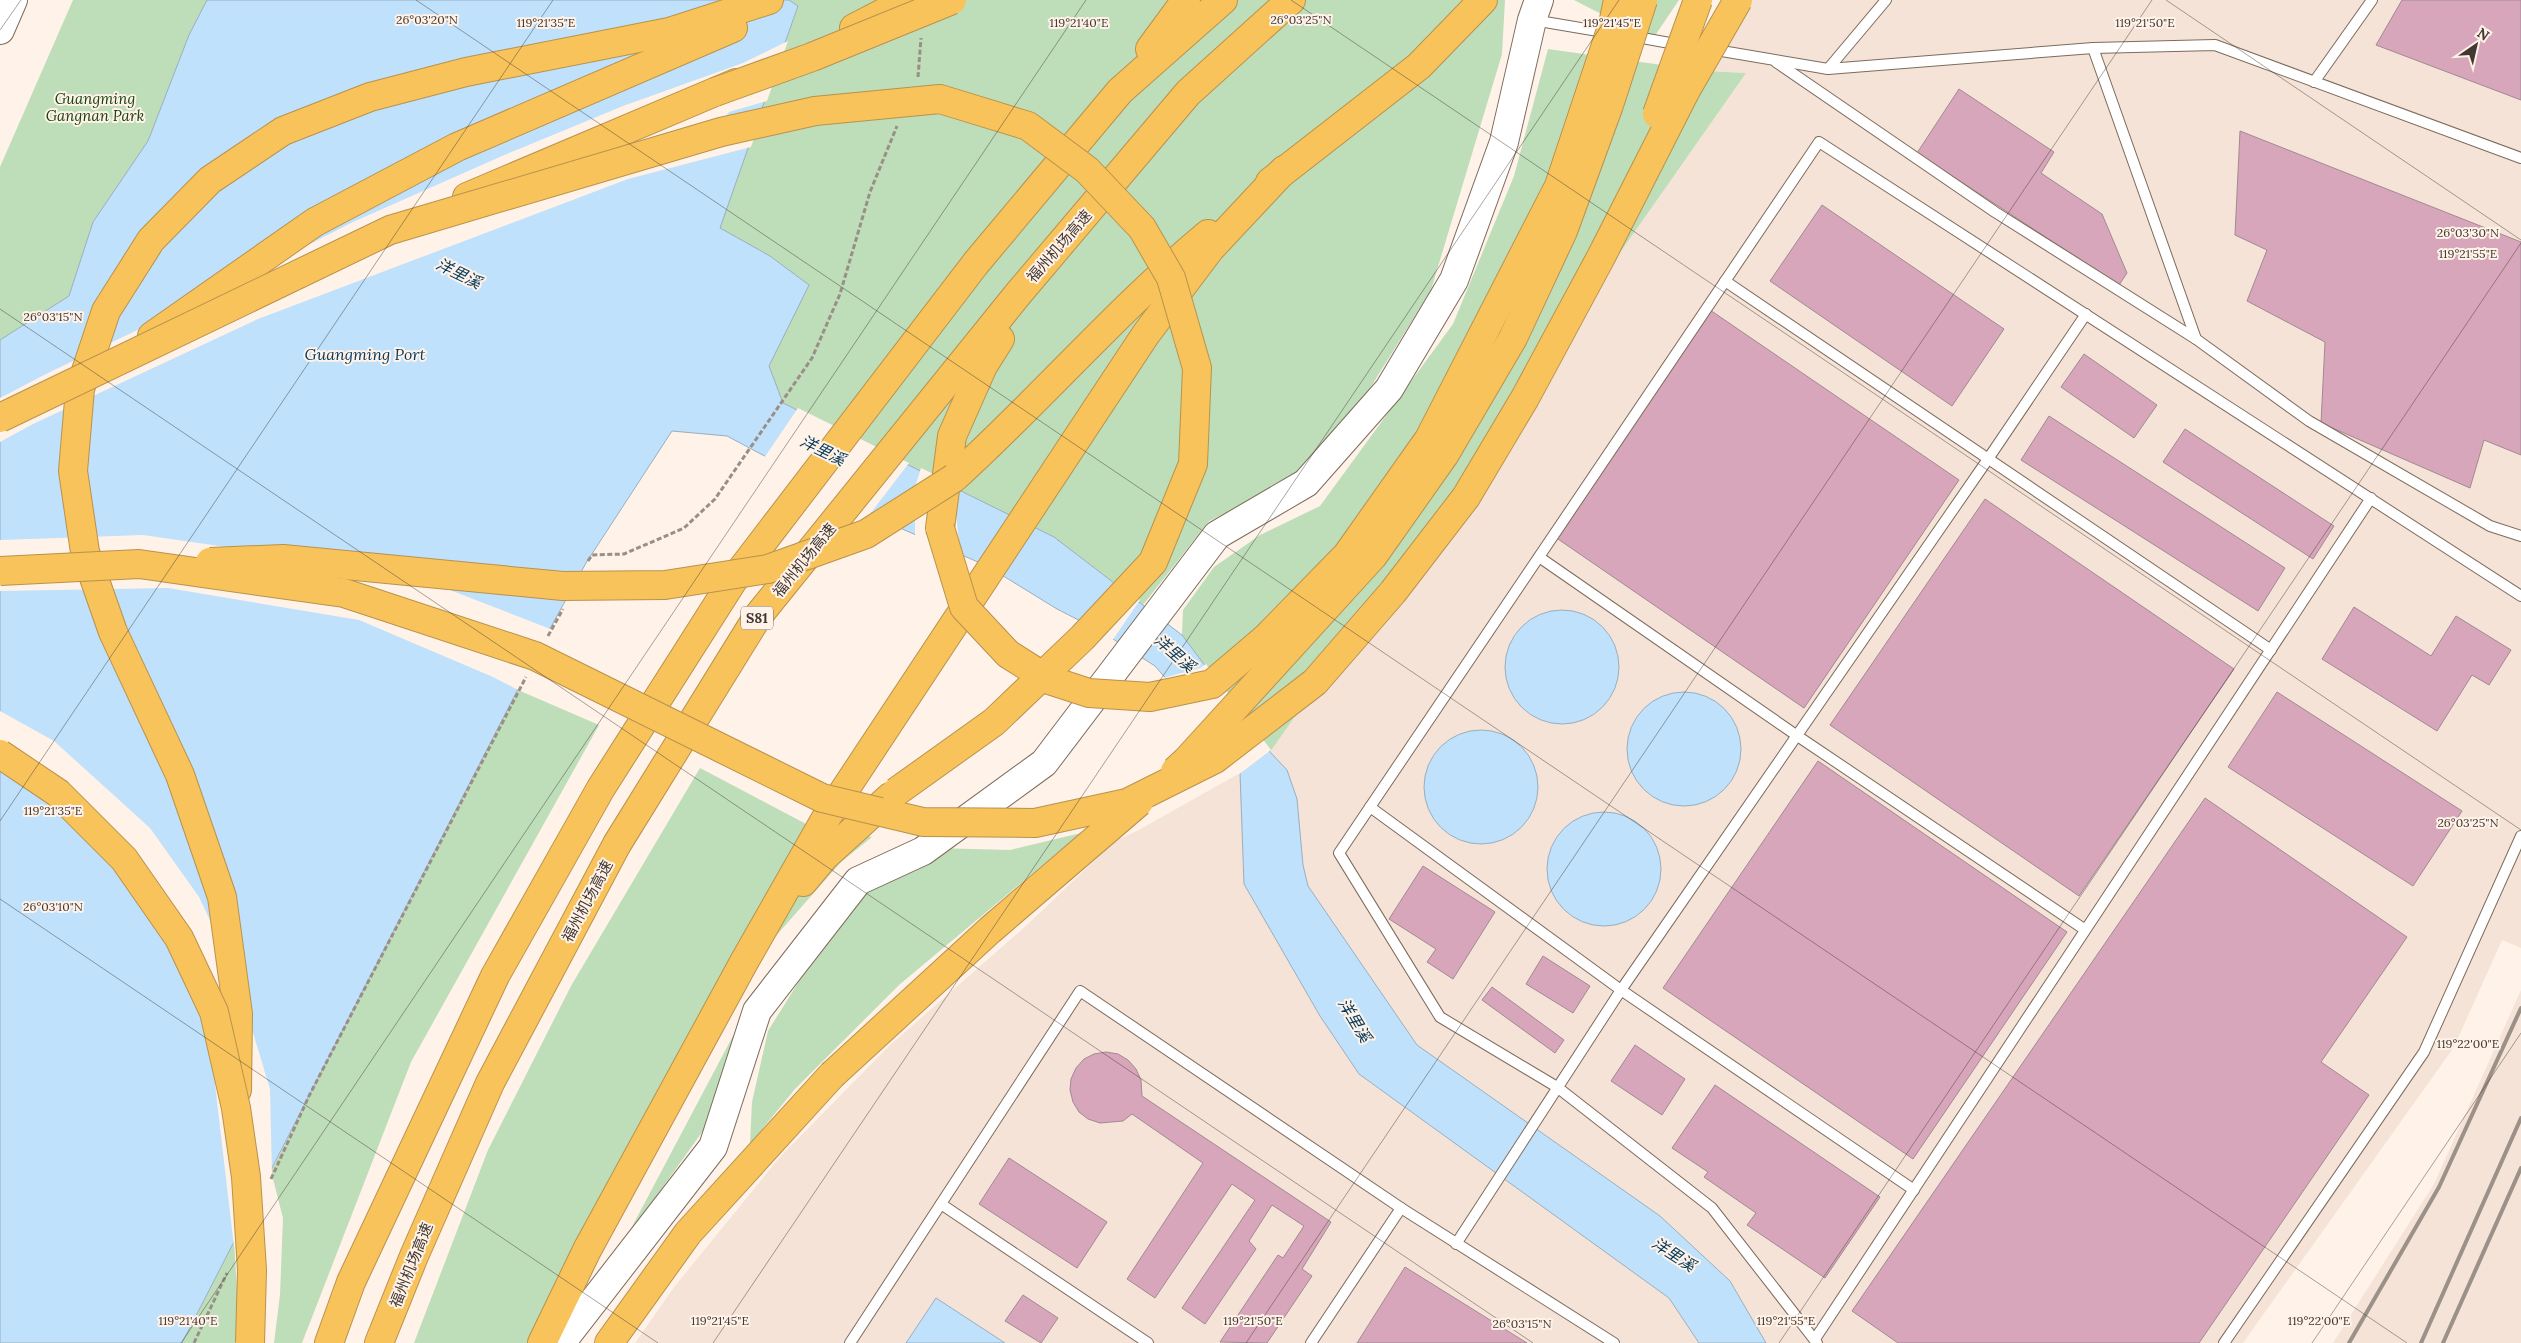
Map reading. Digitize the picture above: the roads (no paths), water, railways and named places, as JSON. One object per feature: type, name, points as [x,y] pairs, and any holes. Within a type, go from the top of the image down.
[{"type":"highway","points":[[236,1108],[238,1014],[222,897],[180,775],[113,632],[85,552],[73,471],[80,389],[106,311],[151,240],[210,180],[283,131],[370,96],[466,72],[670,32],[769,0]]},
{"type":"highway","points":[[122,357],[324,218],[457,147],[739,25],[787,0]]},
{"type":"highway","points":[[0,418],[122,357],[390,230],[715,92],[875,18],[908,0]]},
{"type":"highway","points":[[715,92],[812,57],[952,0]]},
{"type":"highway","points":[[1120,91],[1186,0]]},
{"type":"highway","name":"S81","points":[[329,1343],[352,1282],[496,976],[612,771],[732,582],[976,263],[1120,91],[1223,0]]},
{"type":"highway","name":"福州机场高速","points":[[379,1343],[414,1256],[490,1083],[617,844],[758,616],[1018,294],[1188,93],[1291,0]]},
{"type":"highway","points":[[0,571],[283,559],[563,586],[665,586],[768,569],[866,534],[954,478],[1007,430],[1171,265],[1284,170],[1419,66],[1483,0]]},
{"type":"highway","points":[[1067,238],[983,366],[952,436],[940,528],[964,608],[1008,654],[1049,680],[1089,694],[1150,697],[1212,684],[1266,638],[1347,554],[1429,439],[1559,186],[1612,24],[1618,0]]},
{"type":"highway","points":[[609,1343],[688,1233],[832,1075],[990,930],[1187,760],[1373,556],[1445,454],[1513,338],[1563,231],[1610,105],[1643,0]]},
{"type":"highway","points":[[1601,257],[1657,115],[1698,0]]},
{"type":"highway","points":[[138,564],[344,593],[536,656],[822,798],[923,822],[1034,822],[1127,803],[1215,759],[1315,682],[1393,592],[1466,496],[1525,398],[1601,257],[1686,90],[1738,0]]},
{"type":"highway","points":[[390,230],[721,132],[815,111],[940,99],[1028,126],[1087,170],[1142,228],[1171,278],[1197,368],[1193,464],[1153,562],[1082,638],[994,722],[896,792],[824,857],[778,911],[744,962]]},
{"type":"highway","points":[[542,1343],[587,1250],[744,962],[826,818],[1146,334],[1210,249],[1284,170]]},
{"type":"highway","points":[[0,754],[58,793],[124,860],[179,938],[214,1012],[236,1108],[246,1176],[252,1270],[250,1343]]},
{"type":"main road","points":[[0,30],[13,0]]},
{"type":"main road","points":[[561,1343],[713,1147],[757,1011],[858,881],[923,851],[1044,763],[1217,535],[1306,483],[1388,389],[1454,280],[1504,142],[1535,10]]},
{"type":"lane","points":[[1828,69],[1886,0]]},
{"type":"lane","points":[[2314,82],[2372,0]]},
{"type":"lane","points":[[1535,10],[1704,48],[1828,69],[2093,48],[2215,45],[2521,158]]},
{"type":"lane","points":[[1704,48],[1708,33]]},
{"type":"lane","points":[[2093,48],[2196,340]]},
{"type":"lane","points":[[1773,60],[1995,212],[2196,340],[2309,421],[2490,526],[2521,536]]},
{"type":"lane","points":[[2371,498],[2084,929],[1816,1341],[1712,1208],[1557,1087],[1440,1017],[1339,853],[1819,142],[2371,498],[2521,596]]},
{"type":"lane","points":[[1725,282],[2271,650]]},
{"type":"lane","points":[[1456,1244],[1621,990],[2086,314]]},
{"type":"lane","points":[[1539,557],[1796,735],[2084,929]]},
{"type":"lane","points":[[1370,807],[1621,990],[1914,1190]]},
{"type":"lane","points":[[2224,1343],[2424,1052],[2521,836]]},
{"type":"lane","points":[[850,1343],[1080,991],[1401,1208],[1614,1343]]},
{"type":"lane","points":[[941,1204],[1148,1343]]},
{"type":"lane","points":[[1311,1343],[1401,1208]]},
{"type":"water","name":"Guangming Port","points":[[207,0],[789,0],[798,6],[720,228],[770,256],[809,285],[769,366],[783,403],[1054,537],[1182,635],[1270,752],[1287,770],[1297,799],[1303,865],[1308,886],[1417,1045],[1660,1216],[1730,1281],[1766,1343],[1699,1343],[1669,1298],[1359,1074],[1320,1016],[1244,884],[1240,773],[1235,758],[1155,666],[1102,632],[1057,609],[987,566],[900,528],[727,436],[672,431],[586,563],[535,656],[182,1343],[0,1343],[0,340],[69,296],[93,222],[148,141],[189,35]]},
{"type":"water","points":[[1562,610],[1584,614],[1603,626],[1615,645],[1619,667],[1615,689],[1603,708],[1584,720],[1562,724],[1540,720],[1521,708],[1509,689],[1505,667],[1509,645],[1521,626],[1540,614]]},
{"type":"water","points":[[1684,692],[1706,696],[1725,708],[1737,727],[1741,749],[1737,771],[1725,790],[1706,802],[1684,806],[1662,802],[1643,790],[1631,771],[1627,749],[1631,727],[1643,708],[1662,696]]},
{"type":"water","points":[[1481,730],[1503,734],[1522,746],[1534,765],[1538,787],[1534,809],[1522,828],[1503,840],[1481,844],[1459,840],[1440,828],[1428,809],[1424,787],[1428,765],[1440,746],[1459,734]]},
{"type":"water","points":[[1604,812],[1626,816],[1645,828],[1657,847],[1661,869],[1657,891],[1645,910],[1626,922],[1604,926],[1582,922],[1563,910],[1551,891],[1547,869],[1551,847],[1563,828],[1582,816]]},
{"type":"water","points":[[936,1298],[1005,1343],[906,1343]]},
{"type":"railway","points":[[2349,1343],[2439,1187],[2521,1008]]},
{"type":"railway","points":[[2421,1343],[2521,1118]]},
{"type":"railway","points":[[2443,1343],[2521,1168]]},
{"type":"park label","name":"Guangming Gangnan Park","points":[[95,106]]},
{"type":"water label","name":"洋里溪","points":[[459,273]]},
{"type":"water label","name":"洋里溪","points":[[823,450]]},
{"type":"water label","name":"洋里溪","points":[[1175,653]]},
{"type":"water label","name":"洋里溪","points":[[1355,1020]]},
{"type":"water label","name":"洋里溪","points":[[1674,1254]]}]
